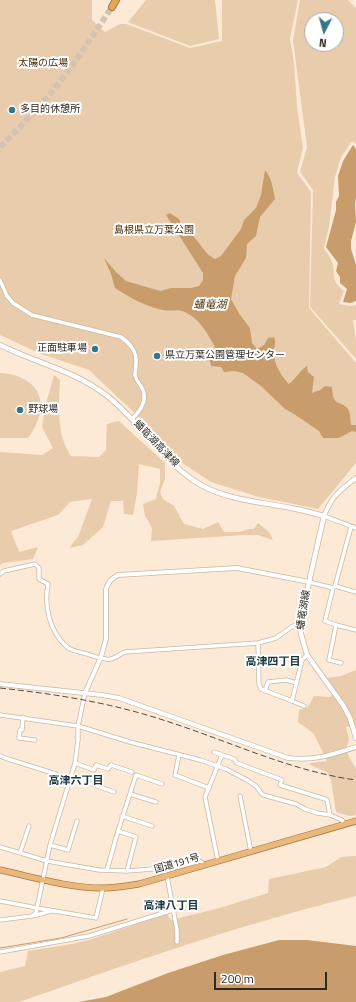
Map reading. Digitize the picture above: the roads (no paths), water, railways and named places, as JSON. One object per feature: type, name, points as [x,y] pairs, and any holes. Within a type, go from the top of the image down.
[{"type":"highway","points":[[110,7],[114,0]]},
{"type":"highway","name":"国道191号","points":[[0,870],[43,880],[85,887],[103,888],[139,884],[356,821]]},
{"type":"main road","name":"蟠竜湖高津線","points":[[0,345],[82,379],[108,396],[132,419],[174,464],[204,487],[232,497],[294,508],[324,516]]},
{"type":"main road","name":"蟠竜湖線","points":[[324,516],[300,626],[300,634],[307,655],[343,705],[350,718],[356,738]]},
{"type":"street","points":[[0,280],[7,296],[14,303],[32,315],[121,337],[128,342],[133,348],[135,354],[135,377],[145,394],[142,408],[132,419]]},
{"type":"street","points":[[356,478],[335,495],[324,516],[356,528]]},
{"type":"street","points":[[351,527],[325,621],[356,630]]},
{"type":"street","points":[[0,574],[4,571],[35,564],[38,568],[39,579],[48,584],[46,594],[48,614],[57,635],[68,648],[90,655],[112,659],[125,652],[258,643],[276,638],[293,626],[300,626]]},
{"type":"street","points":[[32,916],[36,913],[50,845],[72,777],[78,740],[78,726],[86,693],[104,647],[107,629],[105,600],[106,589],[112,578],[118,575],[237,568],[356,592]]},
{"type":"street","points":[[336,625],[329,660],[341,663]]},
{"type":"street","points":[[258,643],[259,684],[261,689],[304,706]]},
{"type":"street","points":[[292,701],[302,660],[307,655]]},
{"type":"street","points":[[265,691],[268,682],[286,680],[297,683]]},
{"type":"street","points":[[0,684],[119,698],[288,758],[302,760],[315,759],[356,747]]},
{"type":"street","points":[[0,715],[23,717],[78,726],[218,765],[247,780],[256,786],[262,794],[296,804],[317,813],[330,815],[342,820],[344,825]]},
{"type":"street","points":[[23,717],[22,730],[20,730],[19,738],[35,740]]},
{"type":"street","points":[[218,861],[205,797],[222,755],[214,752],[234,759],[237,763],[282,780],[280,785],[325,798],[327,800],[330,815]]},
{"type":"street","points":[[179,755],[175,775],[209,788]]},
{"type":"street","points":[[0,761],[1,756],[56,774]]},
{"type":"street","points":[[75,763],[94,770],[96,765],[108,769],[111,765],[132,772]]},
{"type":"street","points":[[107,870],[122,816],[136,775],[162,784]]},
{"type":"street","points":[[72,777],[114,792]]},
{"type":"street","points":[[130,794],[156,802]]},
{"type":"street","points":[[240,796],[252,852]]},
{"type":"street","points":[[122,816],[152,826]]},
{"type":"street","points":[[50,845],[68,850],[76,821]]},
{"type":"street","points":[[20,853],[29,826]]},
{"type":"street","points":[[118,831],[136,837],[127,870]]},
{"type":"street","points":[[0,847],[47,861],[99,870],[178,867],[200,862],[205,865]]},
{"type":"street","points":[[167,875],[177,930],[177,942]]},
{"type":"street","points":[[0,901],[96,918],[103,888]]},
{"type":"street","points":[[0,952],[89,936],[173,910]]},
{"type":"street","points":[[0,920],[32,916],[53,911]]},
{"type":"water","points":[[353,145],[356,149],[356,222],[351,241],[351,249],[356,265],[356,301],[351,303],[343,302],[347,289],[340,283],[340,277],[336,271],[338,263],[326,247],[336,210],[336,202],[339,196],[338,176],[343,161]]},
{"type":"water","name":"蟠竜湖","points":[[265,170],[271,180],[275,199],[260,217],[256,236],[247,244],[246,258],[235,276],[231,299],[240,315],[250,328],[252,343],[257,349],[264,345],[268,338],[274,337],[274,358],[280,373],[289,384],[307,366],[308,372],[314,377],[312,393],[325,386],[332,387],[335,401],[348,409],[351,425],[356,425],[356,432],[352,431],[339,438],[323,438],[319,431],[285,409],[261,386],[243,373],[234,371],[224,372],[221,367],[211,366],[209,355],[215,347],[199,322],[182,311],[150,307],[115,288],[104,258],[126,281],[160,291],[171,288],[191,288],[199,286],[203,280],[203,273],[166,215],[170,213],[179,219],[184,230],[189,232],[206,252],[215,259],[221,256],[241,229],[244,220],[256,208],[261,195]]},
{"type":"water","points":[[279,940],[307,940],[356,946],[356,1002],[79,1002],[106,997],[168,973],[223,955]]},
{"type":"waterway","points":[[0,948],[61,938],[127,919]]},
{"type":"tunnel","points":[[0,147],[55,88],[77,59],[112,7]]},
{"type":"railway","points":[[0,688],[63,696],[125,709],[190,729],[283,763],[331,776],[356,780]]},
{"type":"place","name":"多目的休憩所","points":[[12,110]]},
{"type":"place","name":"正面駐車場","points":[[95,349]]},
{"type":"place","name":"県立万葉公園管理センター","points":[[157,356]]},
{"type":"place","name":"野球場","points":[[20,410]]},
{"type":"district","name":"高津四丁目","points":[[273,662]]},
{"type":"district","name":"高津六丁目","points":[[76,781]]},
{"type":"district","name":"高津八丁目","points":[[171,906]]},
{"type":"park label","name":"太陽の広場","points":[[43,64]]},
{"type":"park label","name":"島根県立万葉公園","points":[[154,231]]}]
